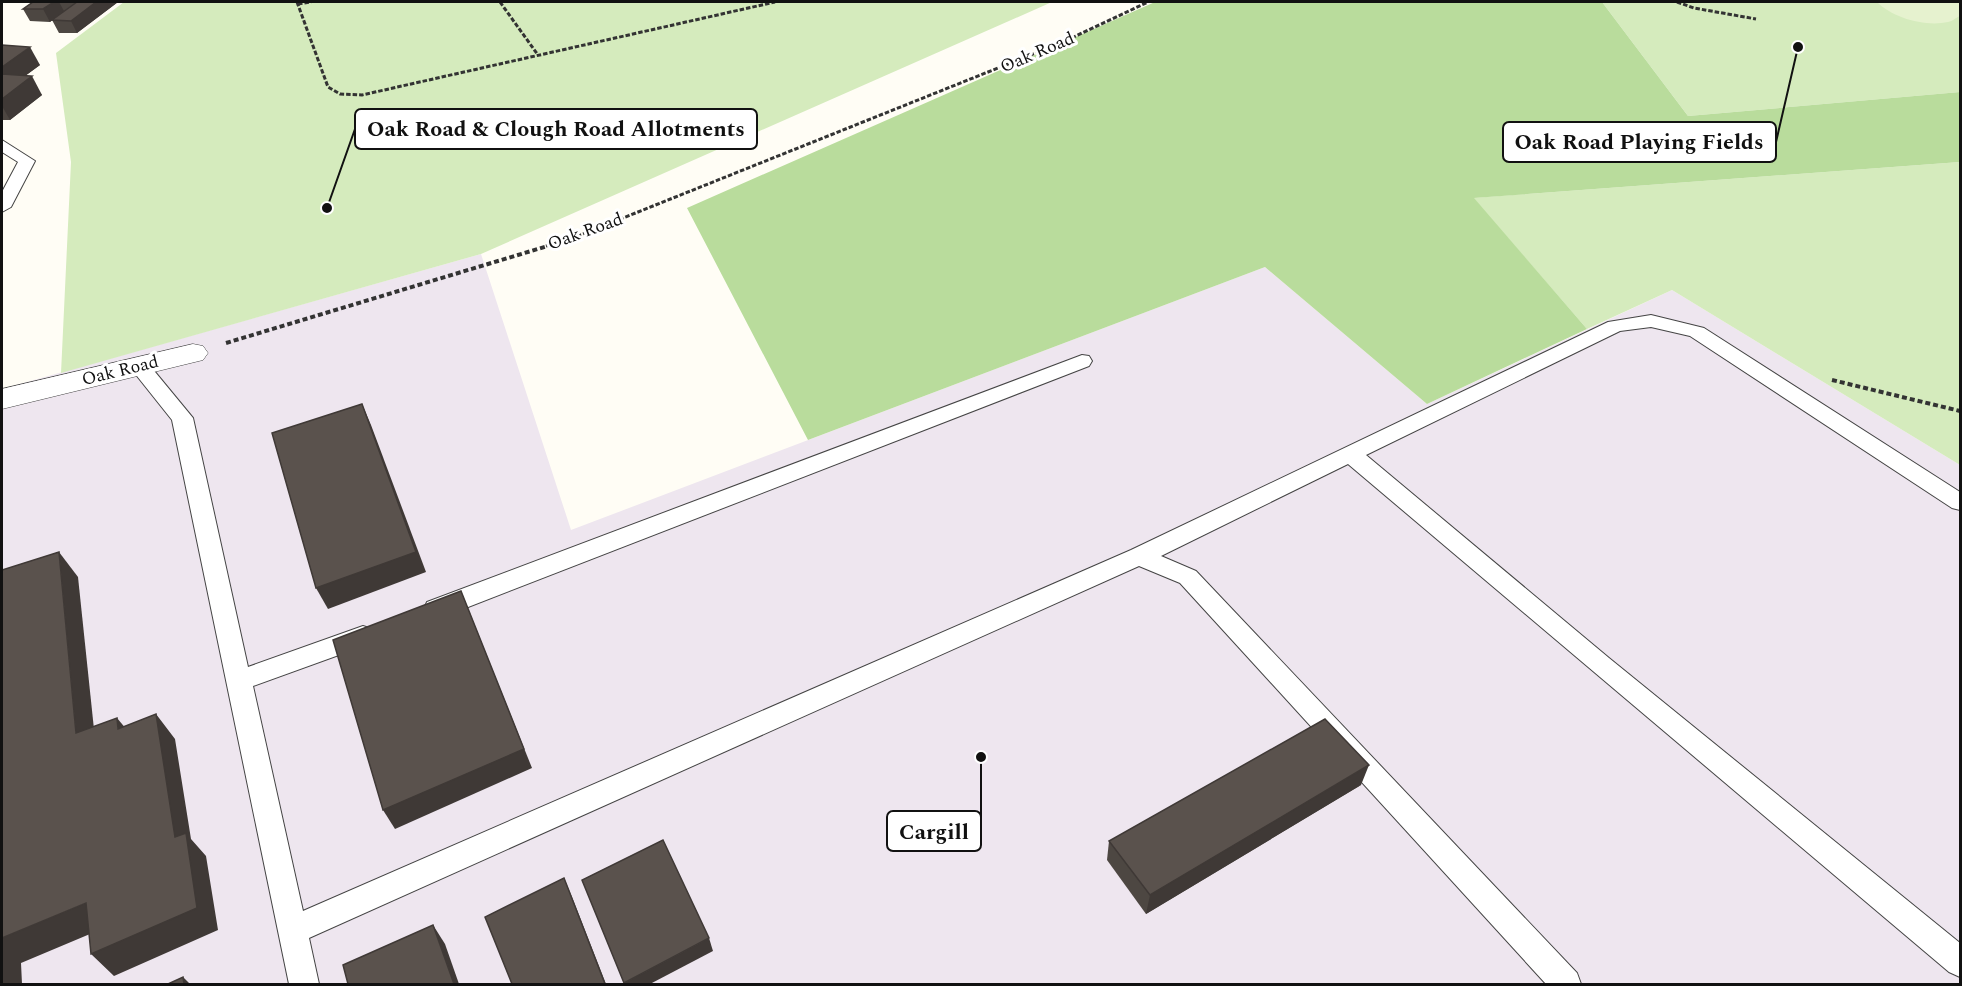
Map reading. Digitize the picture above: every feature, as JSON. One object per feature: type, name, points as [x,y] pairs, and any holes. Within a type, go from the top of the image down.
[{"type":"street","name":"Oak Road","points":[[2,399],[194,352]]},
{"type":"lane","points":[[2,145],[27,161],[2,207]]},
{"type":"lane","points":[[292,931],[1139,556],[1615,326],[1651,321],[1696,332],[1960,502]]},
{"type":"lane","points":[[411,618],[1082,361]]},
{"type":"lane","points":[[139,366],[182,418],[304,984]]},
{"type":"lane","points":[[1349,453],[1600,665],[1960,962]]},
{"type":"lane","points":[[1139,556],[1188,577],[1566,984]]},
{"type":"lane","points":[[238,681],[379,630]]},
{"type":"path","points":[[311,2],[298,3],[328,87],[340,94],[362,95],[775,2]]},
{"type":"path","points":[[500,2],[538,55]]},
{"type":"path","name":"Oak Road","points":[[194,352],[573,238],[1063,42],[1148,2]]},
{"type":"path","points":[[1677,2],[1694,8],[1756,19]]},
{"type":"path","points":[[1830,380],[1960,411]]},
{"type":"shaded area","points":[[481,254],[571,530],[1265,267],[1427,404],[1672,290],[1960,465],[1960,984],[2,984],[2,389]]},
{"type":"green space","points":[[124,2],[1052,2],[481,254],[61,373],[71,162],[56,53]]},
{"type":"green space","points":[[1155,2],[1602,2],[1688,116],[1960,92],[1960,162],[1474,198],[1587,329],[1427,404],[1265,267],[808,440],[687,208]]},
{"type":"green space","points":[[1602,2],[1960,2],[1960,92],[1688,116]]},
{"type":"green space","points":[[1877,2],[1960,2],[1960,16],[1948,22],[1920,22],[1900,17]]},
{"type":"green space","points":[[1960,162],[1960,465],[1672,290],[1587,329],[1473,198]]},
{"type":"building","points":[[33,2],[54,2],[43,9],[23,9]]},
{"type":"building","points":[[77,2],[96,2],[71,21],[52,20]]},
{"type":"building","points":[[2,45],[30,47],[2,67]]},
{"type":"building","points":[[2,74],[32,76],[2,99]]},
{"type":"building","points":[[362,404],[416,552],[316,588],[272,433]]},
{"type":"building","points":[[59,552],[76,733],[117,718],[118,729],[156,714],[175,837],[186,833],[197,908],[91,954],[86,903],[2,938],[2,570]]},
{"type":"building","points":[[461,591],[524,749],[383,810],[333,640]]},
{"type":"building","points":[[1325,719],[1369,765],[1150,895],[1109,841]]},
{"type":"building","points":[[663,840],[709,938],[624,983],[582,880]]},
{"type":"building","points":[[564,878],[605,984],[512,984],[485,917]]},
{"type":"building","points":[[433,925],[454,984],[348,984],[343,965]]},
{"type":"building","points":[[183,977],[184,984],[168,984]]},
{"type":"place","name":"Oak Road Playing Fields","points":[[1798,47]]},
{"type":"place","name":"Oak Road & Clough Road Allotments","points":[[327,208]]},
{"type":"place","name":"Cargill","points":[[981,757]]}]
